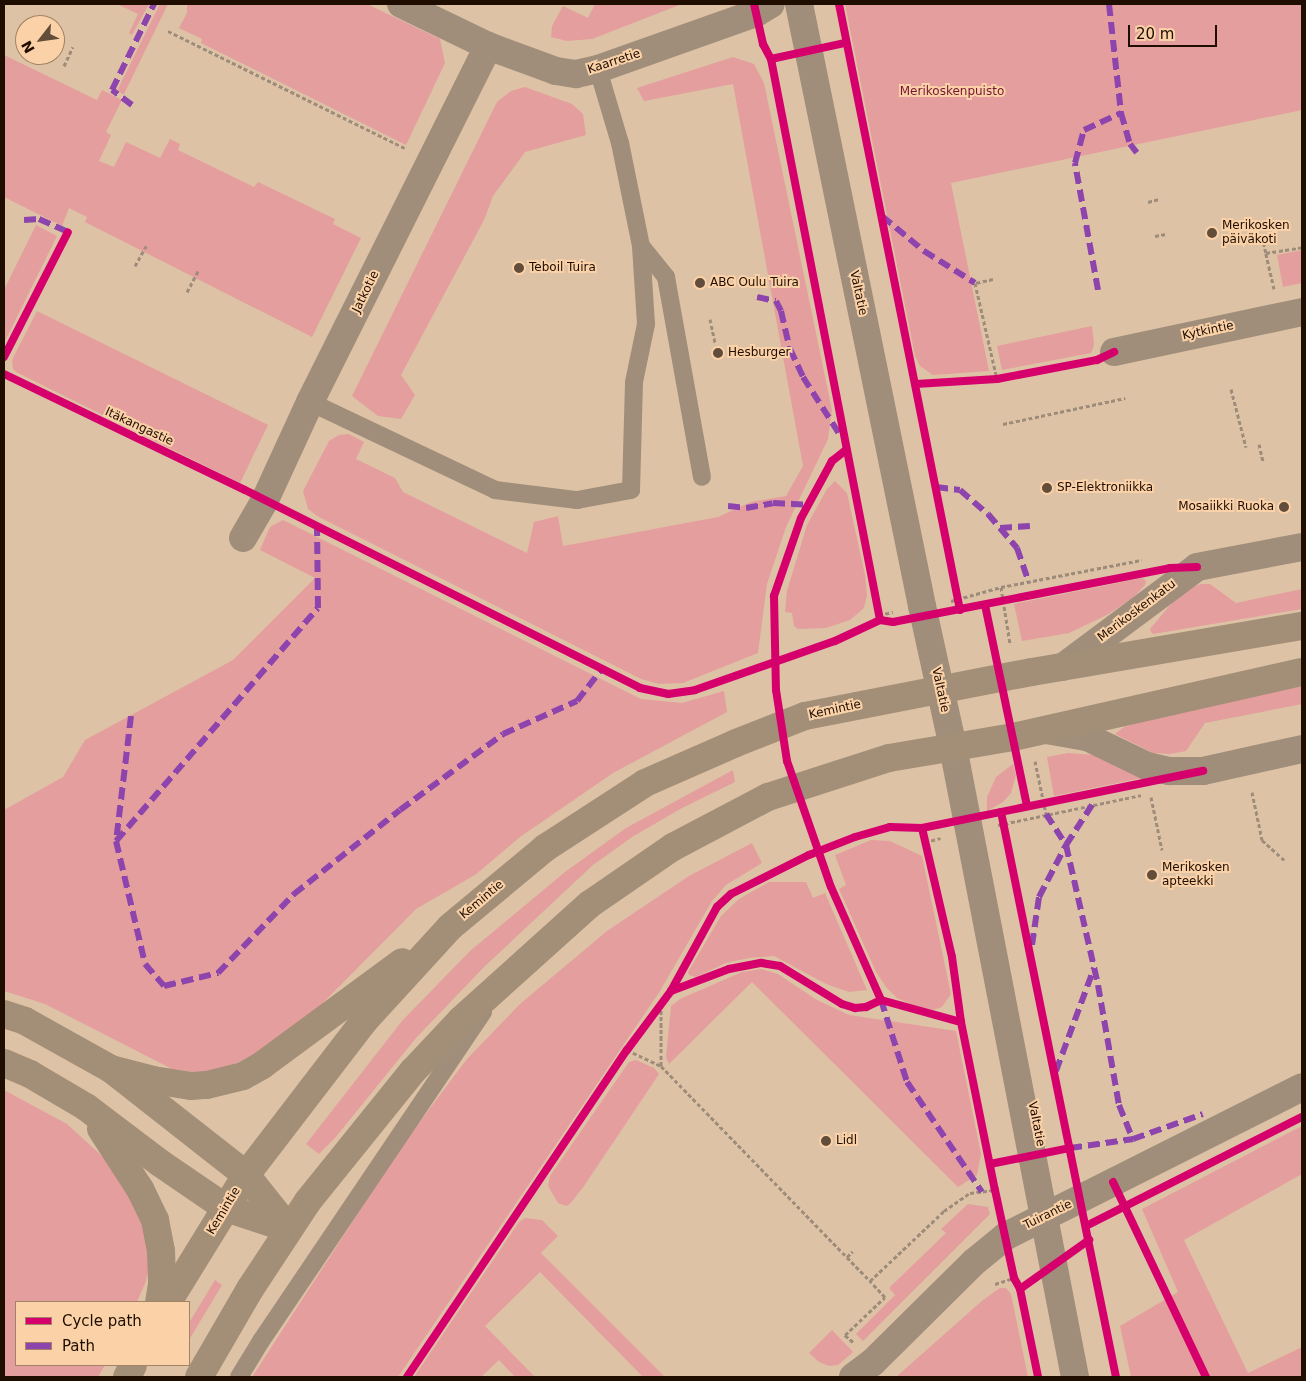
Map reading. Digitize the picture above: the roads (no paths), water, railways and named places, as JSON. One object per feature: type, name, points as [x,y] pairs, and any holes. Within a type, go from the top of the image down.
[{"type":"main road","name":"Merikoskenkatu","points":[[940,688],[1302,626]]},
{"type":"main road","points":[[199,1377],[250,1289],[289,1230],[335,1166],[413,1071],[461,1020],[505,979],[598,899],[673,847],[768,797],[889,758],[1046,730],[1302,672]]},
{"type":"main road","name":"Kemintie","points":[[169,1301],[246,1174],[364,1021],[450,927],[545,848],[645,783],[736,743],[805,716],[940,688]]},
{"type":"main road","points":[[111,1069],[153,1080],[191,1086],[207,1085],[242,1076],[260,1066],[450,927]]},
{"type":"main road","points":[[4,1014],[25,1021],[111,1069],[246,1174],[289,1230]]},
{"type":"main road","points":[[4,1063],[30,1074],[86,1107],[160,1163],[226,1208],[289,1230]]},
{"type":"main road","points":[[86,1107],[120,1155],[140,1189],[154,1220],[161,1251],[162,1284],[159,1301]]},
{"type":"main road","points":[[127,1377],[133,1366]]},
{"type":"street","name":"Kaarretie","points":[[401,4],[488,46],[556,71],[576,74],[598,69],[756,13],[771,4]]},
{"type":"street","name":"Valtatie","points":[[799,4],[937,610],[940,688],[953,747],[978,823],[1042,1217],[1075,1377]]},
{"type":"street","name":"Jatkotie","points":[[243,538],[265,500],[310,402],[488,46]]},
{"type":"street","name":"Kytkintie","points":[[1114,352],[1291,314]]},
{"type":"street","name":"Merikoskenkatu","points":[[1064,667],[1197,567],[1302,547]]},
{"type":"street","points":[[1046,730],[1087,737],[1146,766],[1169,771],[1203,771],[1302,749]]},
{"type":"street","name":"Tuirantie","points":[[863,1370],[974,1262],[1006,1236],[1302,1087]]},
{"type":"lane","points":[[310,402],[495,490],[577,500],[631,490],[634,382],[646,324],[641,246],[620,143],[598,69]]},
{"type":"lane","points":[[641,246],[666,277],[702,477]]},
{"type":"lane","points":[[239,1377],[363,1188],[505,979]]},
{"type":"place","name":"Merikosken päiväkoti","points":[[1212,233]]},
{"type":"place","name":"Teboil Tuira","points":[[519,268]]},
{"type":"place","name":"ABC Oulu Tuira","points":[[700,283]]},
{"type":"place","name":"Hesburger","points":[[718,353]]},
{"type":"place","name":"SP-Elektroniikka","points":[[1047,488]]},
{"type":"place","name":"Mosaiikki Ruoka","points":[[1284,507]]},
{"type":"place","name":"Merikosken apteekki","points":[[1152,875]]},
{"type":"place","name":"Lidl","points":[[826,1141]]},
{"type":"park label","name":"Merikoskenpuisto","points":[[952,92]]}]
